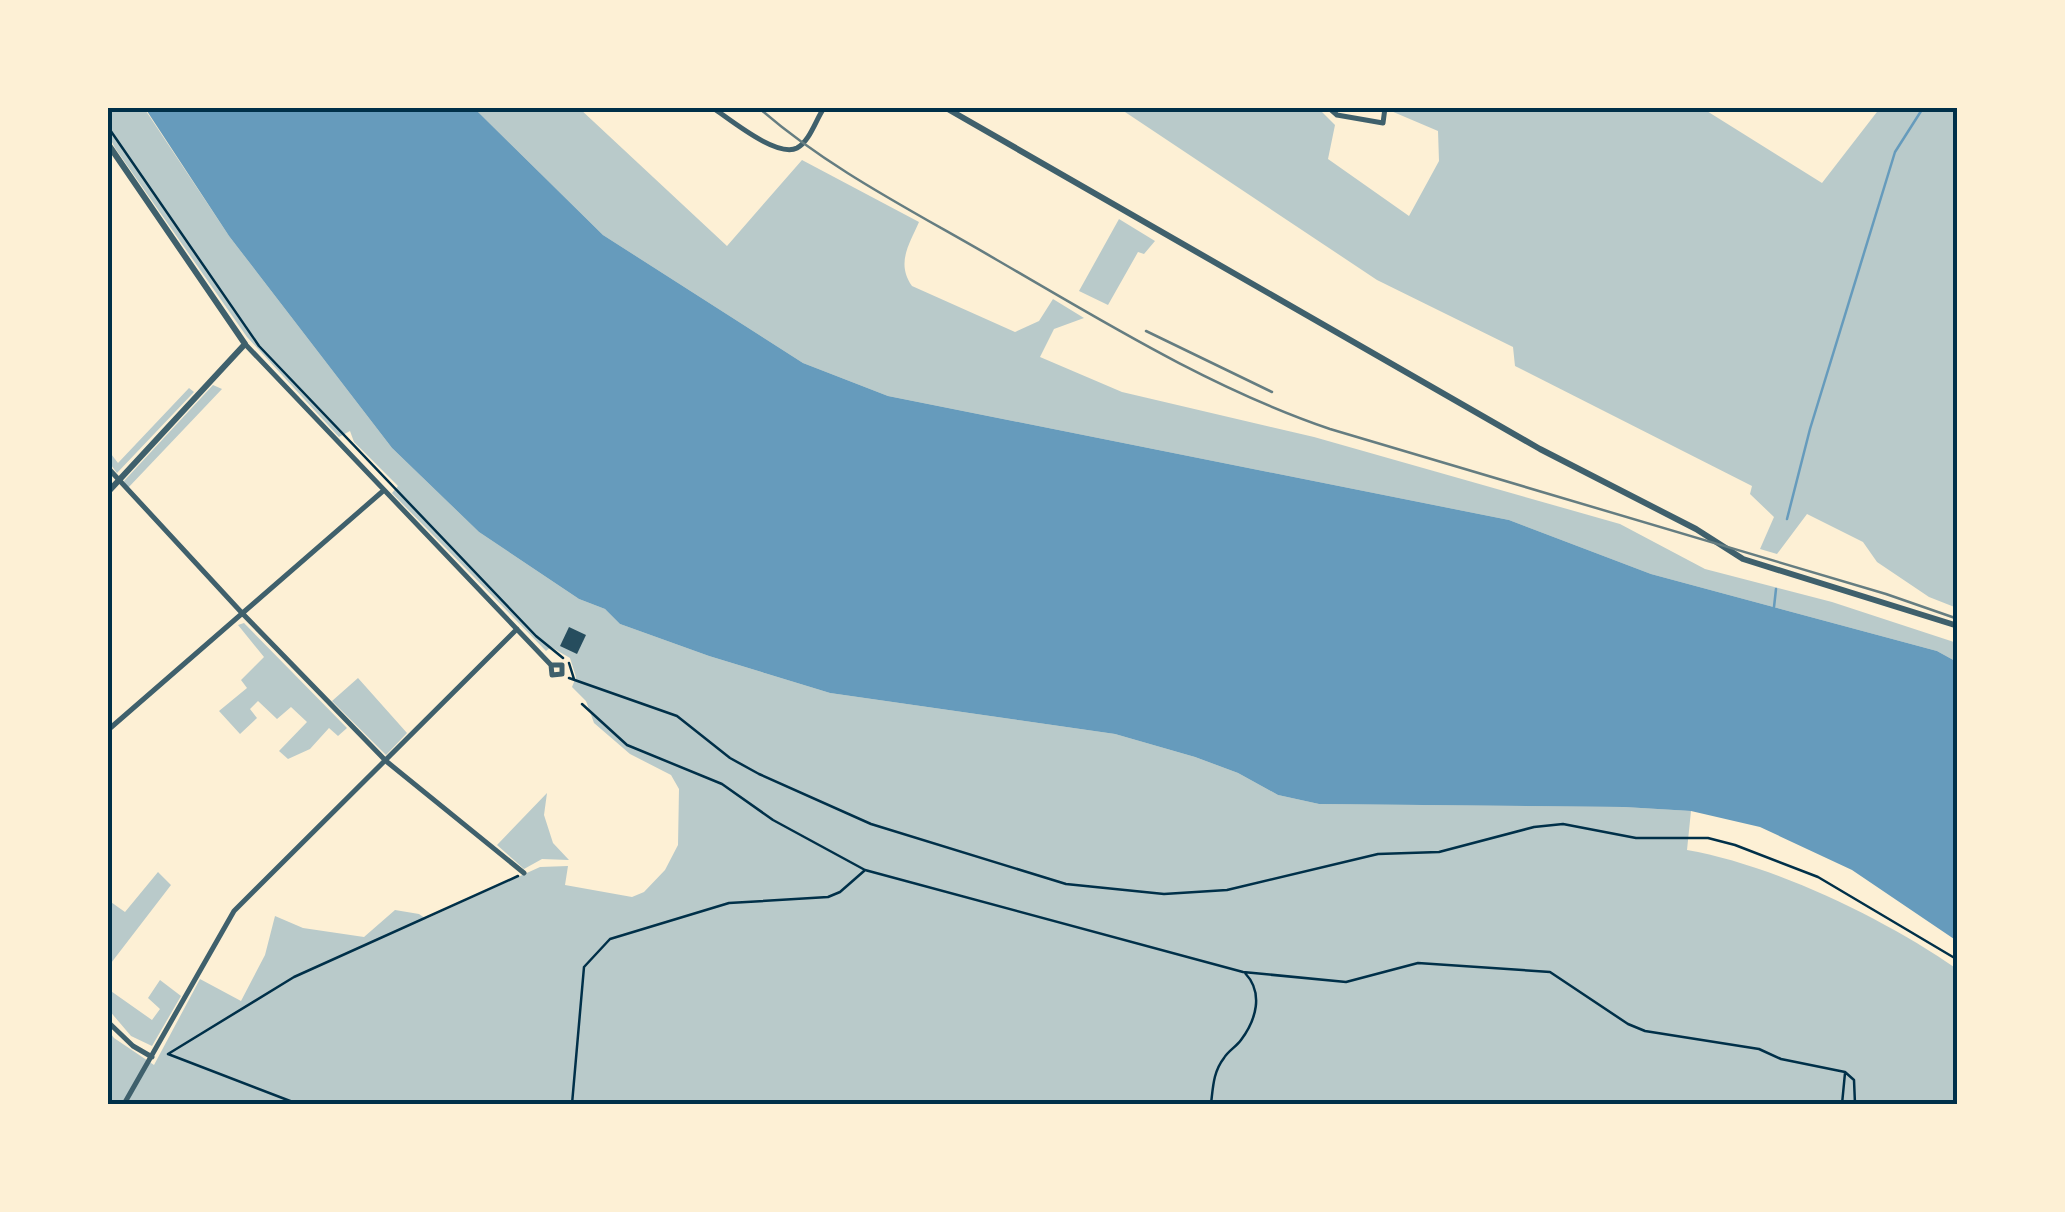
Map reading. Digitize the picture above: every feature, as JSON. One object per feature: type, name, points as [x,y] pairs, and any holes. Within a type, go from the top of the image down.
[{"type":"street","points":[[713,108],[779,150],[796,149],[802,144],[824,108]]},
{"type":"street","points":[[946,108],[1540,449],[1696,529],[1743,559],[1958,626]]},
{"type":"street","points":[[1329,108],[1337,115],[1382,123],[1386,108]]},
{"type":"street","points":[[108,144],[245,344],[551,665]]},
{"type":"street","points":[[108,492],[245,344]]},
{"type":"street","points":[[108,468],[242,614],[386,760],[524,873]]},
{"type":"street","points":[[108,730],[383,491]]},
{"type":"street","points":[[124,1104],[234,911],[517,629]]},
{"type":"street","points":[[108,1022],[133,1046],[152,1057]]},
{"type":"path","points":[[108,127],[259,346],[536,636],[566,660],[574,681],[677,716],[730,758],[791,790],[914,840],[1066,884],[1164,894],[1227,890],[1378,854],[1450,850],[1547,824],[1636,838],[1708,838],[1736,844],[1818,877],[1958,960]]},
{"type":"path","points":[[582,704],[627,745],[704,774],[773,820],[865,870],[1243,972],[1346,982],[1418,963],[1550,972],[1628,1024],[1645,1031],[1759,1049],[1782,1059],[1845,1072],[1854,1080],[1856,1104]]},
{"type":"path","points":[[572,1104],[584,967],[610,938],[729,903],[828,897],[840,892],[865,870]]},
{"type":"path","points":[[168,1054],[294,976],[524,873]]},
{"type":"path","points":[[1211,1104],[1214,1076],[1242,1039],[1258,999],[1254,982],[1243,972]]},
{"type":"path","points":[[156,1048],[298,1104]]},
{"type":"path","points":[[1842,1104],[1845,1072]]},
{"type":"shaded area","points":[[108,108],[144,108],[229,236],[392,448],[479,532],[579,599],[605,609],[620,624],[830,693],[1115,734],[1238,773],[1278,795],[1319,804],[1691,811],[1687,850],[1756,868],[1828,896],[1897,931],[1957,969],[1958,1104],[108,1104],[108,1030],[154,1065],[200,979],[241,1001],[265,955],[275,916],[303,928],[364,937],[395,910],[426,919],[540,867],[568,866],[565,885],[632,897],[644,892],[665,870],[678,845],[679,789],[671,775],[630,754],[594,723],[586,701],[572,687],[576,677],[570,658],[551,647],[546,651],[392,493],[398,486],[354,442],[350,431],[339,437],[247,337],[115,148],[108,134]]},
{"type":"shaded area","points":[[474,108],[579,108],[727,246],[802,160],[919,222],[905,262],[912,286],[1015,332],[1039,321],[1053,299],[1084,318],[1054,329],[1040,357],[1122,392],[1314,437],[1620,524],[1705,569],[1832,602],[1957,643],[1957,662],[1937,651],[1651,574],[1509,520],[888,396],[803,363],[603,235]]},
{"type":"shaded area","points":[[1119,108],[1318,108],[1335,125],[1328,159],[1409,216],[1439,161],[1438,131],[1391,111],[1392,108],[1702,108],[1822,183],[1880,108],[1957,108],[1957,608],[1929,597],[1877,562],[1863,542],[1807,514],[1777,554],[1760,549],[1774,517],[1750,494],[1752,486],[1515,366],[1513,347],[1377,280]]},
{"type":"shaded area","points":[[1119,219],[1155,241],[1144,254],[1138,252],[1108,305],[1079,291]]},
{"type":"shaded area","points":[[213,385],[222,389],[127,489],[124,481]]},
{"type":"shaded area","points":[[189,388],[194,392],[117,473],[108,461],[108,450],[118,463]]},
{"type":"shaded area","points":[[244,623],[347,728],[338,736],[329,728],[310,749],[288,759],[279,751],[307,722],[291,707],[277,719],[258,701],[250,709],[257,718],[240,734],[219,711],[247,688],[241,680],[264,657],[238,625]]},
{"type":"shaded area","points":[[358,678],[407,733],[386,755],[332,701]]},
{"type":"shaded area","points":[[547,793],[544,815],[553,843],[569,860],[542,859],[524,869],[497,845]]},
{"type":"shaded area","points":[[158,872],[171,885],[108,967],[108,900],[125,912]]},
{"type":"shaded area","points":[[160,980],[181,996],[152,1046],[131,1036],[108,1009],[108,989],[152,1020],[160,1009],[148,998]]},
{"type":"water","points":[[145,108],[474,108],[603,235],[803,363],[888,396],[1509,520],[1651,574],[1937,651],[1957,662],[1957,941],[1852,870],[1760,827],[1691,811],[1624,807],[1319,804],[1278,795],[1238,773],[1115,734],[830,693],[620,624],[605,609],[579,599],[479,532],[392,448],[229,236]]},
{"type":"building","points":[[569,627],[586,635],[577,654],[560,646]]},
{"type":"waterway","points":[[1787,519],[1810,429],[1895,152],[1923,108]]},
{"type":"waterway","points":[[1774,607],[1776,589]]},
{"type":"railway","points":[[759,108],[844,171],[904,207],[1159,353],[1286,413],[1958,619]]},
{"type":"railway","points":[[1146,331],[1272,392]]}]
